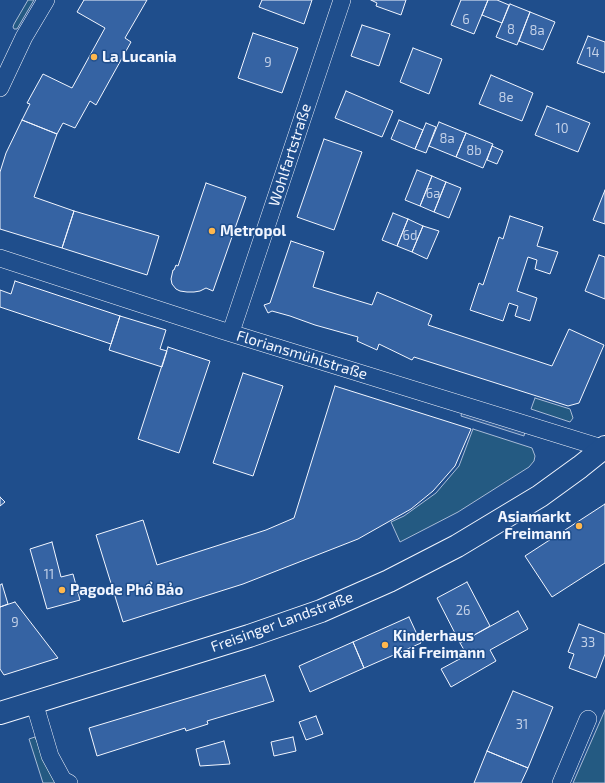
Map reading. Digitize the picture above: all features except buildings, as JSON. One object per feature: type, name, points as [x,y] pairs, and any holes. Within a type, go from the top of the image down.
[{"type":"main road","name":"Freisinger Landstraße","points":[[0,713],[249,636],[328,608],[457,546],[540,496],[605,448]]},
{"type":"street","points":[[0,88],[24,37],[46,0]]},
{"type":"street","name":"Wohlfartstraße","points":[[231,332],[342,0]]},
{"type":"street","name":"Floriansmühlstraße","points":[[0,258],[231,332],[605,448]]},
{"type":"street","points":[[34,702],[50,756],[63,780],[68,783]]},
{"type":"street","points":[[561,783],[588,719]]},
{"type":"shaded area","points":[[28,0],[34,0],[17,29],[14,29],[14,24]]},
{"type":"shaded area","points":[[535,398],[570,409],[573,418],[570,422],[531,409]]},
{"type":"shaded area","points":[[462,411],[525,431],[524,436],[461,416]]},
{"type":"shaded area","points":[[473,429],[532,448],[535,456],[534,461],[529,467],[458,512],[400,542],[391,522],[404,516],[436,493],[459,466]]},
{"type":"shaded area","points":[[605,710],[605,783],[573,783]]},
{"type":"shaded area","points":[[35,737],[56,783],[43,783],[29,739]]},
{"type":"place","name":"La Lucania","points":[[94,57]]},
{"type":"place","name":"Metropol","points":[[212,231]]},
{"type":"place","name":"Asiamarkt Freimann","points":[[579,526]]},
{"type":"place","name":"Pagode Phổ Bảo","points":[[62,590]]},
{"type":"place","name":"Kinderhaus Kai Freimann","points":[[385,645]]}]
